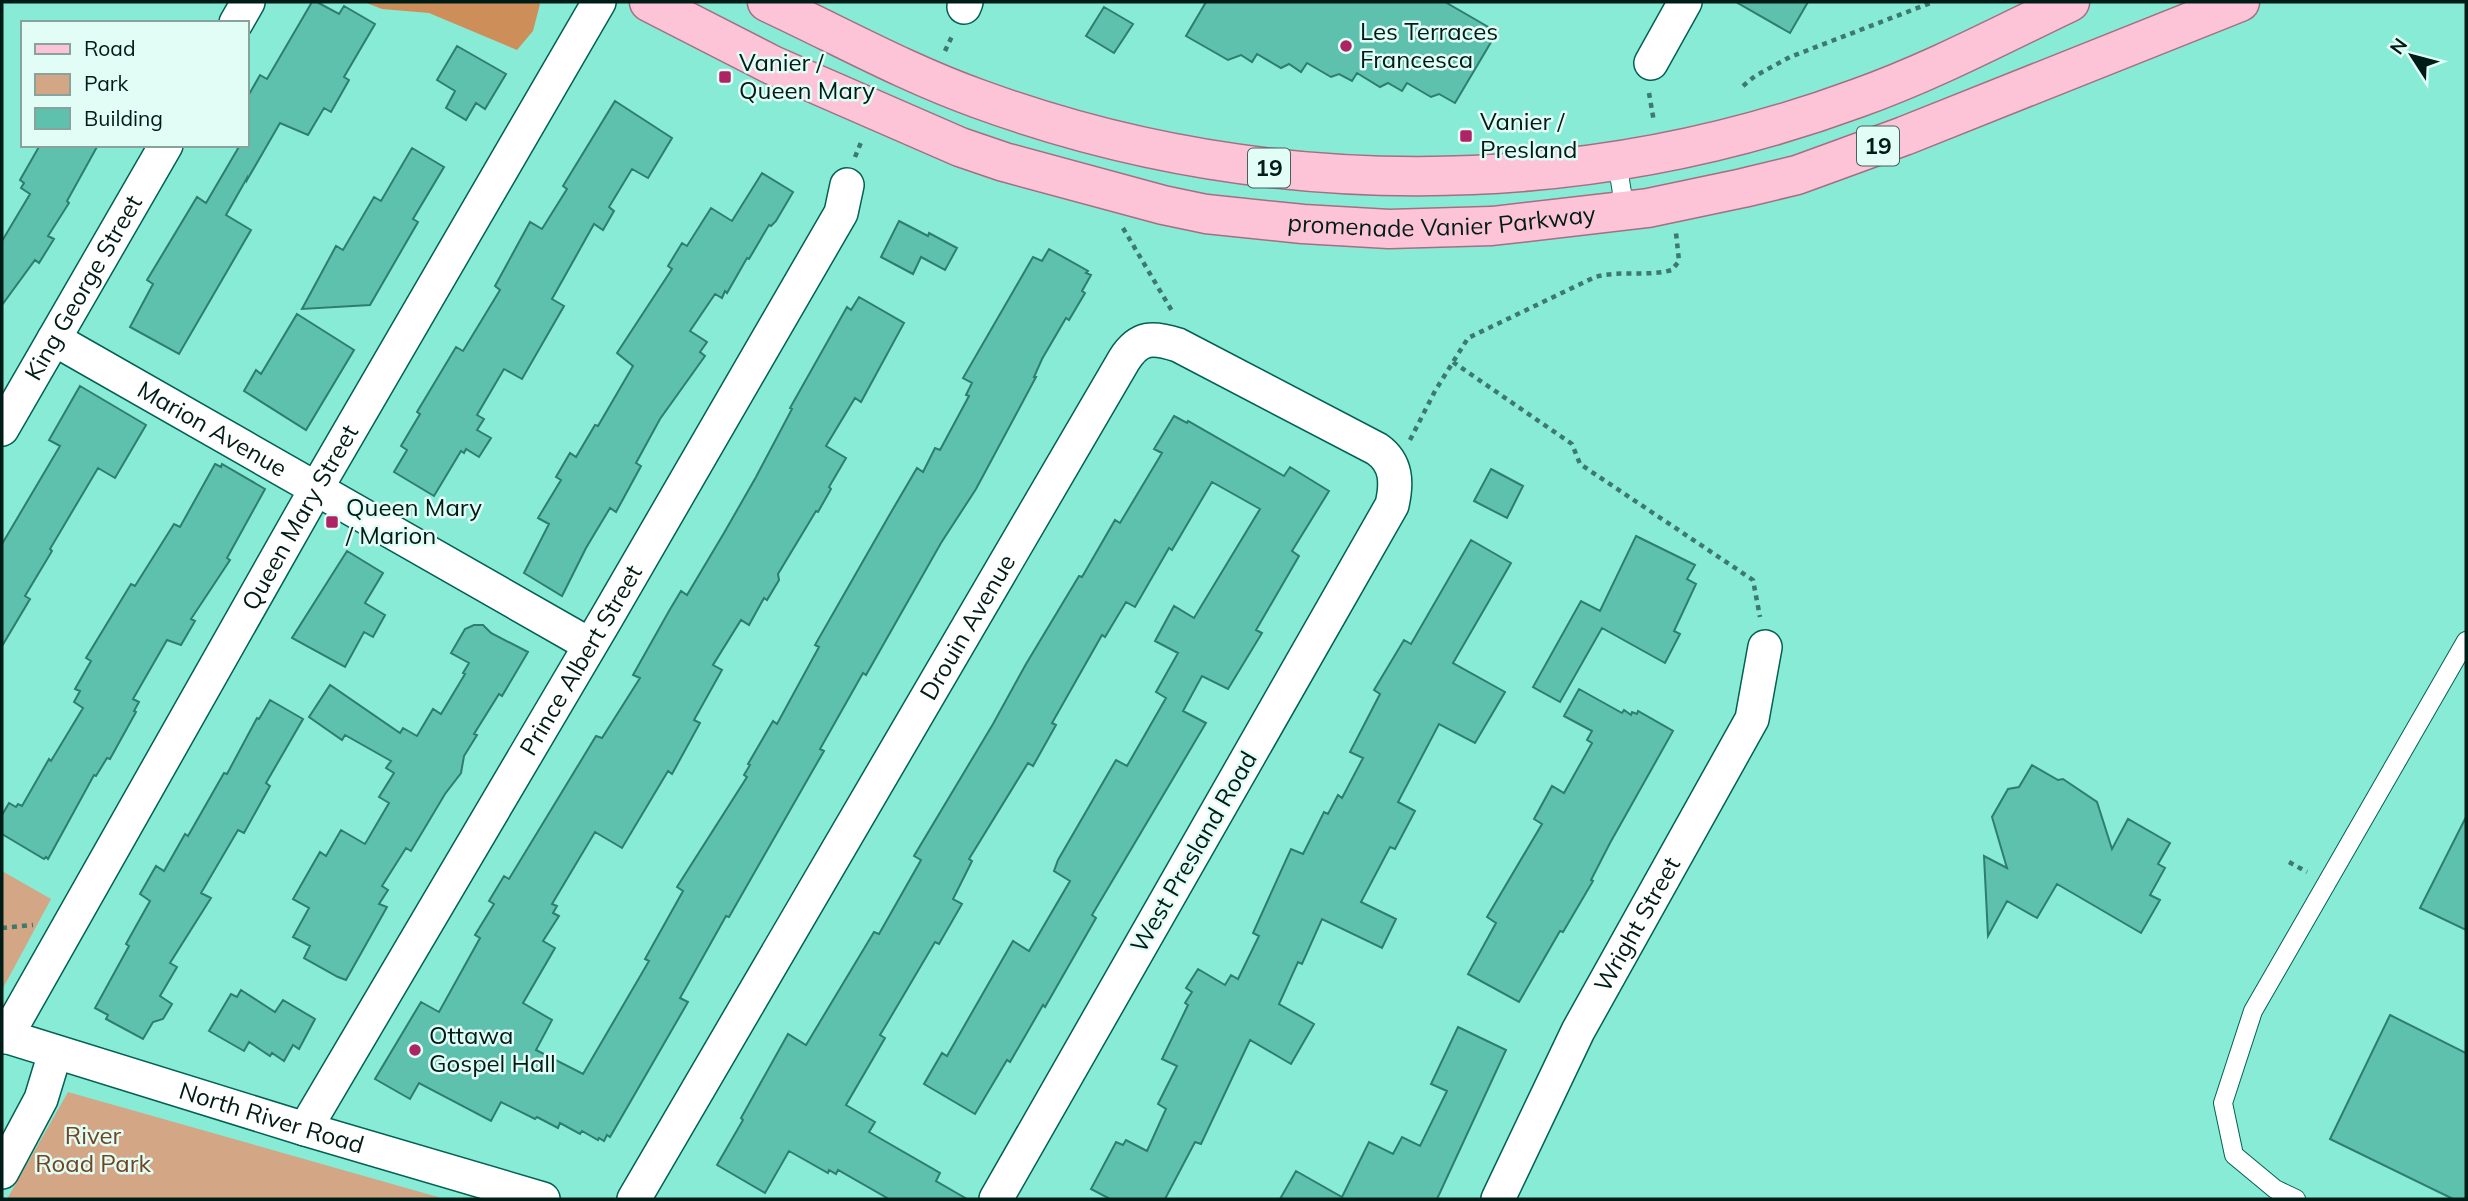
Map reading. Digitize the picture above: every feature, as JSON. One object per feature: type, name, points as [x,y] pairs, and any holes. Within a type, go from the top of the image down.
[{"type":"main road","name":"promenade Vanier Parkway","points":[[649,2],[772,65],[960,147],[1004,162],[1206,214],[1303,225],[1389,229],[1492,226],[1625,211],[1685,201],[1797,175],[1904,136],[2240,2]]},
{"type":"main road","name":"promenade Vanier Parkway","points":[[767,2],[932,81],[981,100],[1111,138],[1199,158],[1287,170],[1341,175],[1438,177],[1617,162],[1749,134],[1852,101],[2070,2]]},
{"type":"street","points":[[237,21],[248,2]]},
{"type":"street","name":"Queen Mary Street","points":[[4,1036],[316,489],[599,2]]},
{"type":"street","points":[[1651,63],[1685,2]]},
{"type":"street","name":"King George Street","points":[[2,429],[165,147]]},
{"type":"street","name":"Prince Albert Street","points":[[305,1129],[841,214],[848,185]]},
{"type":"street","name":"Marion Avenue","points":[[54,339],[590,645]]},
{"type":"street","name":"Drouin Avenue","points":[[634,1199],[1131,349],[1148,340],[1158,339],[1178,345],[1365,441],[1384,454],[1393,468]]},
{"type":"street","name":"West Presland Road","points":[[996,1199],[1392,505],[1396,488],[1393,468]]},
{"type":"street","name":"Wright Street","points":[[1498,1199],[1578,1031],[1752,719],[1765,647]]},
{"type":"street","name":"North River Road","points":[[4,1036],[543,1199]]},
{"type":"street","points":[[2,1172],[41,1098],[55,1052]]},
{"type":"lane","points":[[1617,162],[1625,211]]},
{"type":"lane","points":[[2296,1199],[2276,1189],[2234,1155],[2222,1103],[2253,1011],[2466,641]]},
{"type":"path","points":[[1743,86],[1755,76],[1790,57],[1933,2]]},
{"type":"path","points":[[932,81],[965,4]]},
{"type":"path","points":[[848,185],[856,152],[874,110]]},
{"type":"path","points":[[1119,222],[1180,324],[1178,345]]},
{"type":"path","points":[[1393,468],[1464,342],[1475,334],[1595,277],[1612,273],[1659,273],[1672,270],[1677,267],[1679,261],[1677,240]]},
{"type":"path","points":[[1452,362],[1572,444],[1580,464],[1753,580],[1765,647]]},
{"type":"path","points":[[2,928],[40,924]]},
{"type":"green space","points":[[2,871],[51,899],[2,990]]},
{"type":"green space","name":"River Road Park","points":[[68,1092],[445,1199],[7,1199]]},
{"type":"shaded area","points":[[364,2],[540,4],[533,31],[517,50],[429,13],[382,9]]},
{"type":"building","points":[[312,2],[339,14],[344,6],[375,24],[344,77],[349,80],[331,112],[324,108],[308,135],[280,123],[247,178],[226,215],[251,230],[179,354],[130,327],[153,284],[147,280],[197,197],[206,203],[239,147],[248,147],[248,96],[260,75],[267,79]]},
{"type":"building","name":"Les Terraces Francesca","points":[[1206,2],[1445,2],[1497,32],[1455,103],[1439,94],[1431,97],[1407,83],[1402,91],[1388,83],[1380,87],[1357,73],[1352,81],[1339,74],[1331,77],[1307,63],[1301,72],[1289,64],[1281,68],[1257,54],[1252,62],[1241,55],[1228,60],[1186,36]]},
{"type":"building","points":[[1736,2],[1808,2],[1790,33]]},
{"type":"building","points":[[1104,7],[1133,24],[1114,53],[1086,36]]},
{"type":"building","points":[[457,46],[506,74],[485,109],[476,103],[466,120],[446,108],[455,91],[437,80]]},
{"type":"building","points":[[615,101],[672,138],[648,178],[632,169],[609,207],[614,211],[603,230],[594,224],[552,299],[564,306],[522,379],[504,369],[477,415],[484,419],[477,430],[491,438],[479,457],[466,449],[464,453],[461,451],[434,496],[394,472],[407,450],[401,446],[420,414],[417,412],[456,347],[463,351],[500,290],[495,286],[530,222],[542,229],[567,189],[563,186]]},
{"type":"building","points":[[39,147],[97,147],[67,201],[69,203],[48,236],[54,239],[39,263],[35,260],[2,305],[2,241],[30,194],[21,188],[24,183],[20,180]]},
{"type":"building","points":[[412,148],[444,167],[413,219],[418,222],[370,305],[302,309],[336,246],[343,250],[374,197],[381,201]]},
{"type":"building","points":[[762,173],[793,192],[776,221],[769,225],[749,259],[747,258],[727,293],[725,291],[722,298],[715,294],[690,331],[707,342],[700,352],[705,356],[660,419],[636,463],[641,466],[616,512],[610,508],[562,596],[524,573],[549,524],[538,518],[561,480],[556,477],[570,453],[576,457],[595,425],[598,426],[633,366],[617,353],[672,269],[668,266],[682,243],[687,246],[711,208],[732,221]]},
{"type":"building","points":[[899,221],[957,248],[945,270],[921,257],[913,274],[881,257]]},
{"type":"building","points":[[1049,249],[1088,271],[1086,273],[1091,275],[1082,291],[1085,293],[1069,320],[1066,318],[1042,359],[1036,377],[976,489],[941,543],[866,675],[863,673],[820,749],[824,751],[729,917],[726,916],[680,998],[688,1002],[610,1137],[607,1135],[604,1141],[599,1138],[598,1140],[560,1123],[558,1128],[501,1102],[491,1121],[419,1083],[410,1099],[375,1079],[421,1002],[439,1012],[480,938],[475,935],[494,904],[489,901],[504,876],[509,879],[596,736],[602,738],[640,678],[633,675],[669,611],[681,591],[687,595],[756,477],[792,409],[790,408],[847,307],[851,310],[859,297],[904,323],[861,402],[855,398],[826,446],[846,458],[829,487],[831,489],[778,574],[779,580],[767,600],[764,598],[749,625],[741,620],[713,665],[722,670],[694,720],[700,723],[672,774],[668,771],[622,848],[595,832],[552,904],[557,906],[553,913],[559,916],[543,941],[555,948],[523,1003],[552,1020],[536,1050],[583,1074],[649,961],[645,959],[683,891],[677,887],[747,777],[744,775],[750,765],[748,764],[773,721],[777,724],[819,647],[815,645],[917,468],[923,472],[935,448],[940,450],[969,396],[966,395],[972,383],[963,378],[1033,257],[1042,261]]},
{"type":"building","points":[[297,314],[354,350],[306,430],[244,391],[256,370],[261,374]]},
{"type":"building","points":[[80,386],[146,425],[115,478],[98,468],[50,549],[52,551],[25,596],[30,599],[2,646],[2,544],[60,446],[49,440]]},
{"type":"building","points":[[1174,416],[1187,423],[1188,421],[1284,476],[1290,467],[1329,491],[1292,551],[1299,556],[1256,630],[1262,633],[1228,689],[1202,676],[1183,711],[1206,723],[1092,915],[1096,918],[1045,1007],[1043,1005],[1010,1062],[1007,1060],[975,1114],[924,1084],[942,1053],[947,1056],[1013,941],[1029,951],[1070,881],[1054,871],[1058,860],[1116,760],[1127,766],[1166,698],[1156,692],[1178,653],[1155,641],[1174,606],[1194,618],[1260,509],[1212,482],[1135,607],[1126,602],[1105,637],[1102,635],[1052,723],[1056,725],[1033,766],[1028,763],[969,859],[972,861],[953,899],[962,904],[939,944],[935,942],[880,1035],[885,1038],[846,1105],[875,1122],[869,1132],[940,1173],[936,1181],[967,1199],[889,1199],[838,1170],[836,1174],[829,1170],[828,1173],[789,1151],[765,1193],[717,1165],[743,1120],[741,1118],[788,1034],[806,1045],[874,932],[879,934],[921,860],[914,856],[1079,576],[1082,577],[1115,520],[1120,523],[1162,453],[1154,449]]},
{"type":"building","points":[[215,464],[221,467],[222,464],[265,489],[227,558],[230,560],[191,619],[195,621],[181,645],[167,640],[133,699],[139,702],[134,711],[136,712],[110,759],[107,758],[96,776],[94,775],[48,859],[44,859],[2,834],[2,815],[9,803],[16,807],[18,804],[22,806],[49,759],[51,761],[83,708],[74,702],[80,691],[75,689],[91,661],[86,658],[131,584],[135,586],[174,524],[180,527]]},
{"type":"building","points":[[1491,469],[1523,486],[1507,518],[1474,501]]},
{"type":"building","points":[[1636,536],[1695,565],[1687,579],[1696,584],[1674,631],[1680,634],[1665,663],[1602,628],[1560,702],[1533,687],[1581,601],[1600,611]]},
{"type":"building","points":[[1471,540],[1511,563],[1453,663],[1505,692],[1475,743],[1439,724],[1398,802],[1415,811],[1395,849],[1390,847],[1361,902],[1396,919],[1382,948],[1322,919],[1302,964],[1298,962],[1279,1004],[1314,1024],[1291,1064],[1250,1040],[1201,1144],[1195,1142],[1165,1199],[1110,1199],[1091,1189],[1116,1142],[1123,1145],[1126,1140],[1147,1151],[1166,1109],[1158,1104],[1177,1066],[1162,1059],[1188,1005],[1185,1003],[1192,992],[1186,988],[1198,969],[1225,985],[1231,975],[1238,979],[1259,936],[1253,933],[1291,849],[1303,854],[1324,812],[1328,814],[1338,795],[1342,798],[1363,758],[1350,752],[1380,694],[1374,690],[1404,640],[1411,644]]},
{"type":"building","points":[[347,551],[383,573],[365,603],[385,615],[373,637],[364,632],[345,667],[292,638]]},
{"type":"building","points":[[483,625],[491,633],[528,652],[502,696],[499,694],[474,734],[477,735],[464,756],[461,773],[445,794],[411,851],[406,848],[382,886],[388,890],[379,904],[387,907],[346,980],[304,958],[310,946],[293,937],[309,908],[293,899],[320,852],[326,856],[341,830],[365,844],[389,803],[379,797],[394,773],[386,768],[391,761],[345,735],[342,740],[309,717],[330,685],[400,733],[403,728],[417,736],[433,709],[441,714],[465,674],[463,673],[469,663],[451,653],[465,629]]},
{"type":"building","points":[[1579,689],[1622,713],[1624,710],[1631,715],[1632,712],[1637,714],[1638,711],[1673,731],[1610,843],[1591,880],[1593,881],[1519,1002],[1468,974],[1496,923],[1487,917],[1542,824],[1534,819],[1552,786],[1564,793],[1592,743],[1587,740],[1592,731],[1564,716]]},
{"type":"building","points":[[270,700],[303,719],[266,783],[270,786],[244,833],[238,830],[201,893],[211,898],[170,963],[177,967],[160,996],[172,1004],[163,1019],[153,1022],[143,1039],[106,1019],[108,1015],[95,1008],[150,901],[140,894],[156,866],[164,871],[185,834],[188,836]]},
{"type":"building","points":[[2032,765],[2058,780],[2063,779],[2097,802],[2112,849],[2128,819],[2170,843],[2158,864],[2165,868],[2150,895],[2160,900],[2141,933],[2057,884],[2037,918],[2007,901],[1988,936],[1984,856],[2007,868],[1992,817],[2008,789],[2019,787]]},
{"type":"building","points":[[2466,817],[2466,930],[2420,908]]},
{"type":"building","points":[[241,990],[275,1012],[283,1000],[315,1019],[299,1049],[293,1045],[284,1061],[272,1053],[270,1056],[249,1042],[244,1051],[209,1031],[231,994],[237,997]]},
{"type":"building","points":[[2390,1015],[2466,1053],[2466,1199],[2453,1199],[2330,1139]]},
{"type":"building","points":[[1458,1027],[1506,1050],[1437,1199],[1280,1199],[1296,1171],[1342,1197],[1369,1142],[1393,1154],[1402,1137],[1420,1146],[1447,1091],[1431,1084]]},
{"type":"place","name":"Les Terraces Francesca","points":[[1346,46]]},
{"type":"place","name":"Vanier / Queen Mary","points":[[725,77]]},
{"type":"place","name":"Vanier / Presland","points":[[1466,136]]},
{"type":"place","name":"Queen Mary / Marion","points":[[332,522]]},
{"type":"place","name":"Ottawa Gospel Hall","points":[[415,1050]]}]
